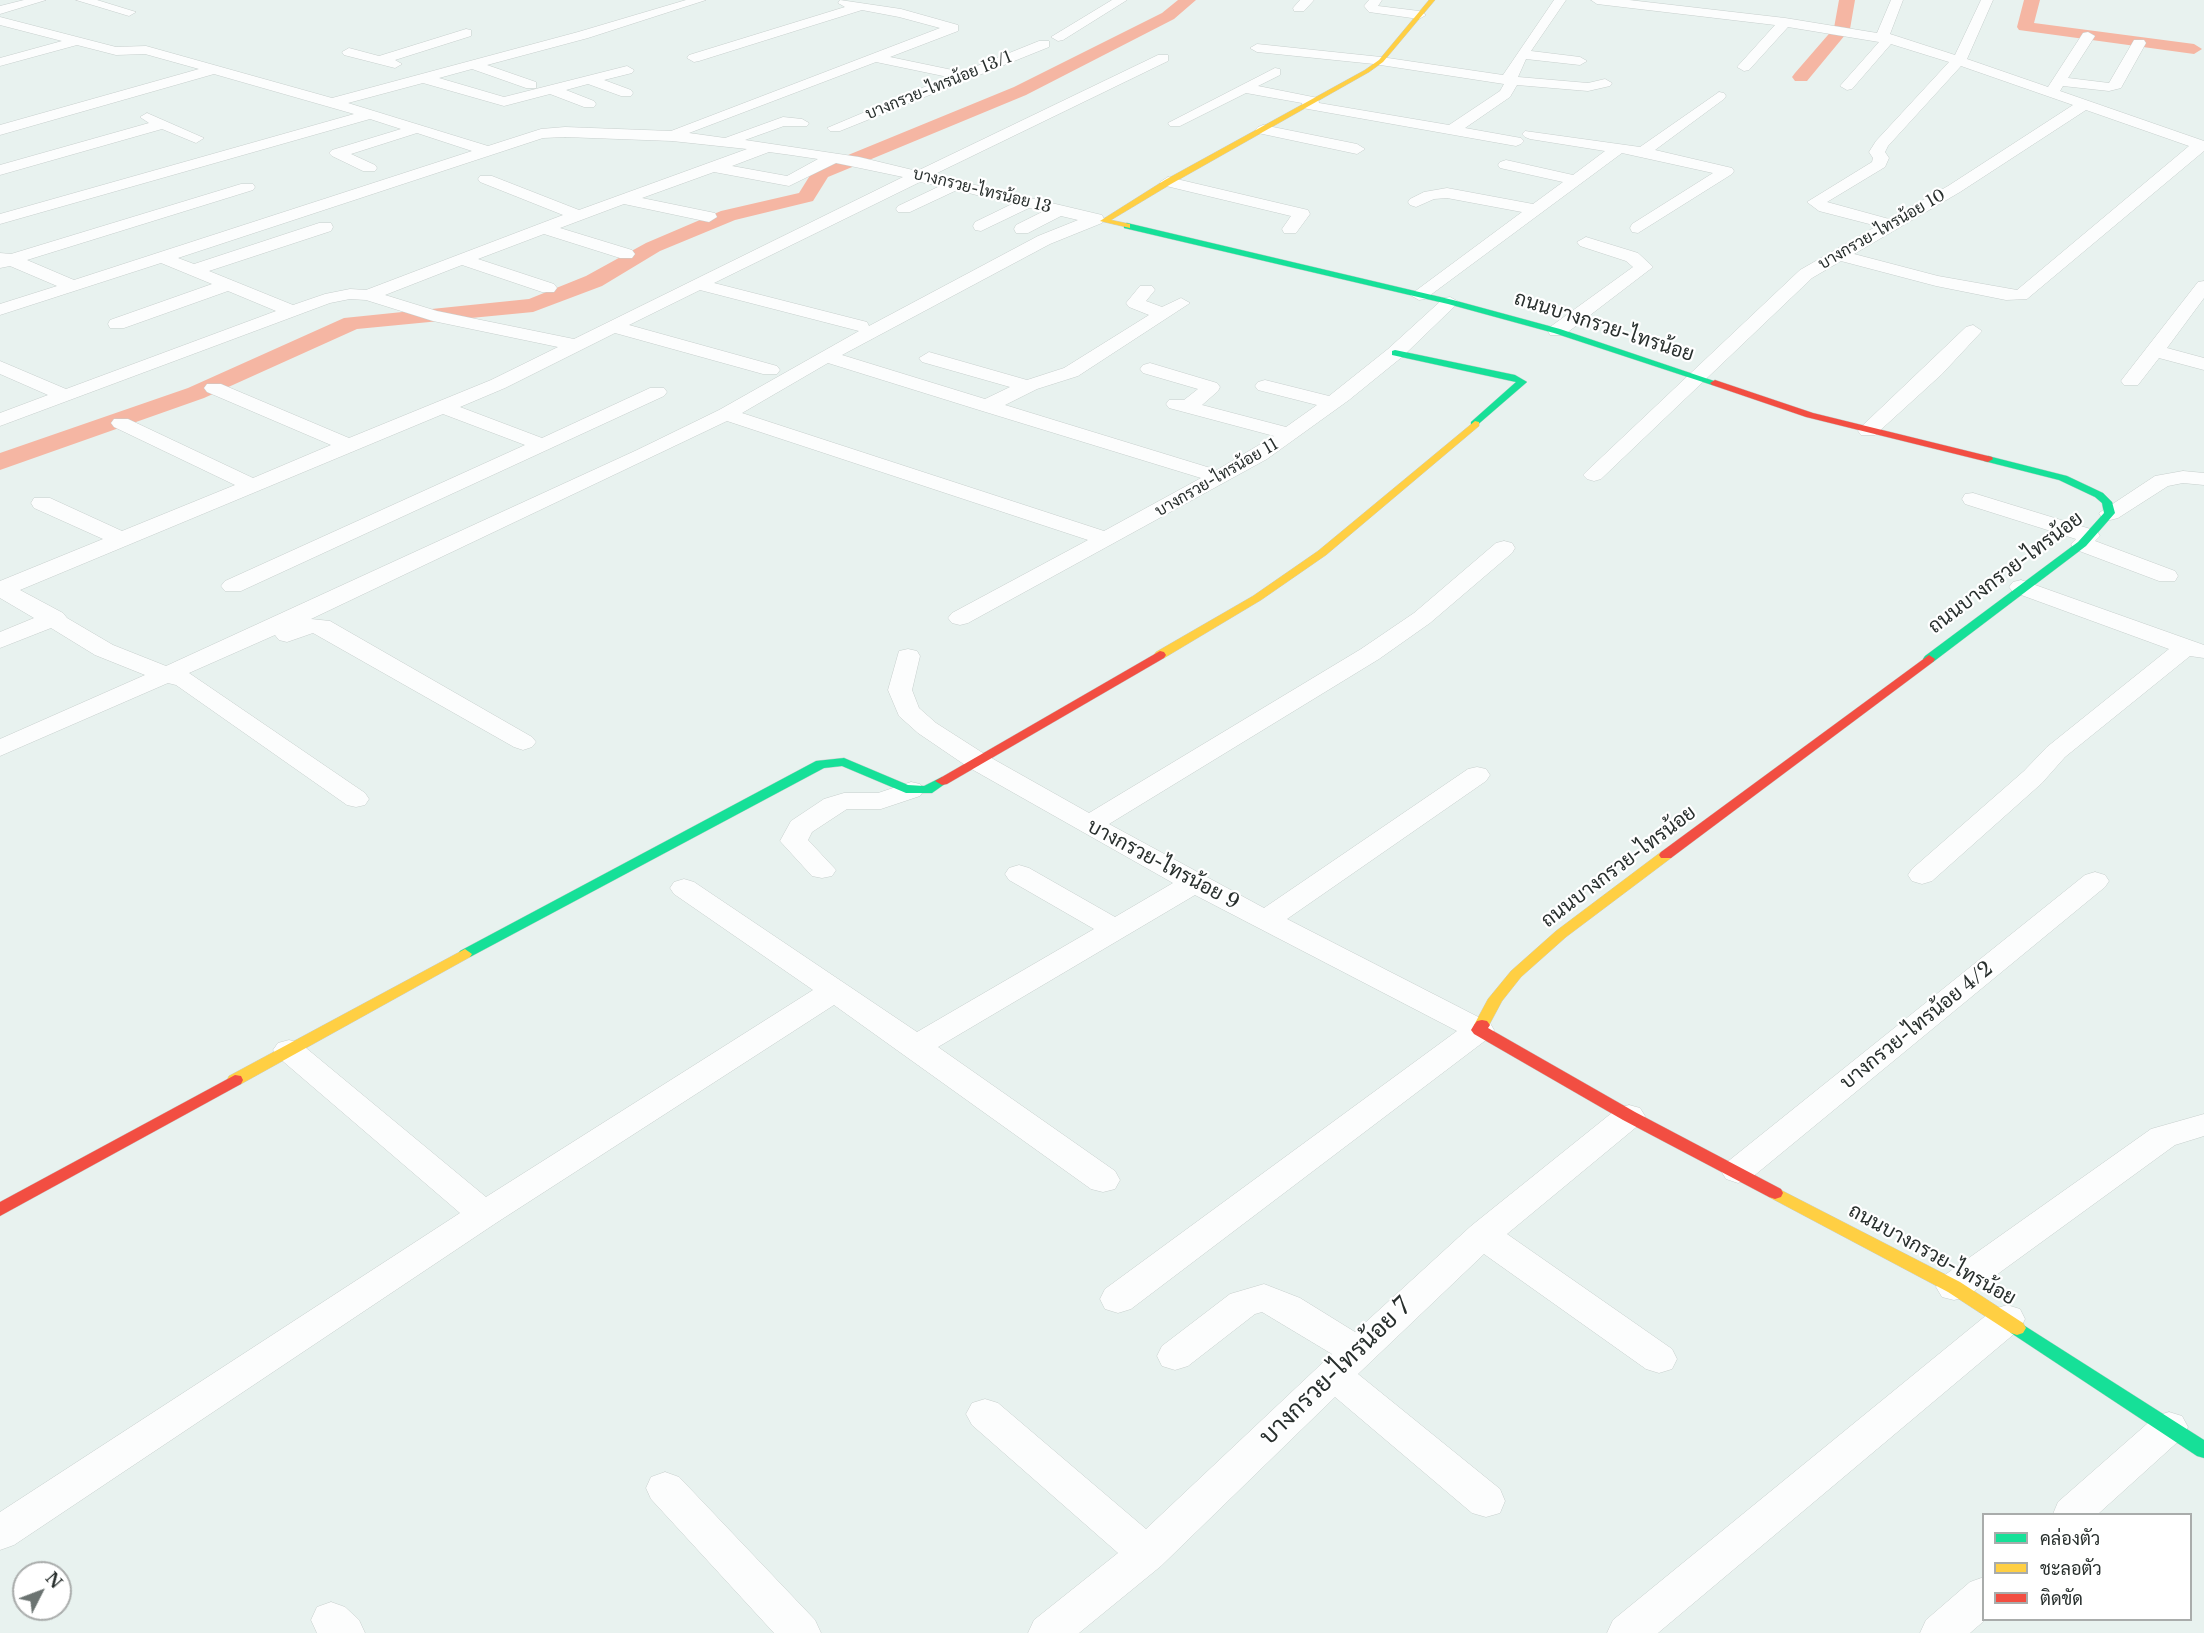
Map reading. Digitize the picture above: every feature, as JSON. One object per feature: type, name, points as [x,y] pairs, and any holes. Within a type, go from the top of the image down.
[{"type":"main road","points":[[1091,218],[1168,182],[1380,62],[1432,0]]},
{"type":"main road","name":"ถนนบางกรวย-ไทรน้อย","points":[[1091,218],[1450,302],[1557,331],[1800,412],[1868,431],[2063,478],[2099,495],[2107,502],[2110,513],[2086,540],[1561,934],[1516,974],[1496,999],[1479,1030],[1629,1116],[1954,1287],[2007,1319],[2204,1450]]},
{"type":"main road","points":[[1,1208],[289,1050],[821,764],[844,762],[911,790],[927,790],[1257,598],[1322,553],[1521,386],[1522,382],[1515,378],[1395,353]]},
{"type":"street","points":[[0,10],[40,0]]},
{"type":"street","points":[[82,0],[129,12]]},
{"type":"street","points":[[331,103],[700,0]]},
{"type":"street","points":[[877,8],[891,0]]},
{"type":"street","points":[[1058,37],[1121,0]]},
{"type":"street","points":[[1376,0],[1371,6],[1374,9],[1419,15]]},
{"type":"street","points":[[1513,81],[1510,75],[1522,54],[1560,0]]},
{"type":"street","points":[[1597,0],[1674,4],[1731,16],[1886,38],[2055,87],[2084,105],[2202,146]]},
{"type":"street","points":[[1731,16],[1742,0]]},
{"type":"street","points":[[1847,86],[1886,38],[1897,0]]},
{"type":"street","points":[[1891,225],[1825,208],[1815,202],[1879,164],[1881,158],[1877,152],[1881,144],[1960,59],[1987,0]]},
{"type":"street","points":[[672,136],[953,28],[877,8],[834,2]]},
{"type":"street","points":[[720,65],[688,56],[862,6]]},
{"type":"street","points":[[895,25],[914,18]]},
{"type":"street","points":[[0,21],[111,49],[146,50],[419,128],[488,151]]},
{"type":"street","points":[[1744,67],[1785,22]]},
{"type":"street","points":[[379,60],[466,33]]},
{"type":"street","points":[[2055,87],[2088,36]]},
{"type":"street","points":[[520,37],[513,39],[569,56]]},
{"type":"street","points":[[0,62],[78,41]]},
{"type":"street","points":[[2055,87],[2116,85],[2139,43]]},
{"type":"street","name":"บางกรวย-ไทรน้อย 13/1","points":[[835,128],[1044,44]]},
{"type":"street","points":[[1257,48],[1380,62],[1513,81],[1579,87],[1605,83]]},
{"type":"street","points":[[349,52],[427,75],[501,102],[532,90],[552,90],[627,70]]},
{"type":"street","points":[[1522,54],[1580,61]]},
{"type":"street","points":[[877,58],[962,76]]},
{"type":"street","points":[[1,588],[443,408],[577,345],[1163,58]]},
{"type":"street","points":[[470,64],[532,90],[565,110]]},
{"type":"street","points":[[0,130],[213,70]]},
{"type":"street","points":[[1175,123],[1275,72]]},
{"type":"street","points":[[589,80],[626,93]]},
{"type":"street","points":[[1452,130],[1505,94],[1513,81]]},
{"type":"street","points":[[333,85],[363,93]]},
{"type":"street","points":[[1244,88],[1452,130],[1619,148],[1726,171],[1638,228]]},
{"type":"street","points":[[552,90],[589,104]]},
{"type":"street","points":[[1643,152],[1719,96]]},
{"type":"street","points":[[107,100],[196,138]]},
{"type":"street","name":"บางกรวย-ไทรน้อย 10","points":[[1594,476],[1794,283],[2012,153],[2084,105]]},
{"type":"street","points":[[0,219],[371,114]]},
{"type":"street","points":[[729,141],[783,121],[802,123]]},
{"type":"street","points":[[0,170],[164,124]]},
{"type":"street","points":[[369,168],[338,153],[419,128]]},
{"type":"street","points":[[1263,130],[1357,149]]},
{"type":"street","name":"บางกรวย-ไทรน้อย 13","points":[[0,310],[488,151],[555,132],[672,136],[838,154],[859,162],[1091,218]]},
{"type":"street","points":[[1839,255],[1936,281],[2006,296],[2021,295],[2202,146]]},
{"type":"street","points":[[368,295],[578,215],[770,147]]},
{"type":"street","points":[[1419,295],[1619,148]]},
{"type":"street","points":[[712,167],[789,181],[838,154]]},
{"type":"street","points":[[1506,165],[1576,180]]},
{"type":"street","points":[[486,179],[578,215]]},
{"type":"street","points":[[1168,182],[1302,214],[1290,229]]},
{"type":"street","points":[[904,209],[955,184]]},
{"type":"street","points":[[3,259],[247,187]]},
{"type":"street","points":[[1416,202],[1430,195],[1447,193],[1534,209]]},
{"type":"street","points":[[622,199],[709,218]]},
{"type":"street","points":[[981,226],[1028,202]]},
{"type":"street","points":[[1022,229],[1059,210]]},
{"type":"street","points":[[0,748],[291,619],[726,414],[826,356],[1044,240],[1091,218]]},
{"type":"street","points":[[194,270],[325,227]]},
{"type":"street","points":[[543,228],[627,254]]},
{"type":"street","points":[[1557,331],[1644,267],[1632,257],[1586,242]]},
{"type":"street","points":[[161,257],[292,311]]},
{"type":"street","points":[[3,259],[74,286]]},
{"type":"street","points":[[462,259],[548,288]]},
{"type":"street","points":[[698,284],[860,326]]},
{"type":"street","points":[[117,324],[227,285]]},
{"type":"street","points":[[2132,381],[2204,286]]},
{"type":"street","points":[[1146,290],[1135,303],[1163,314]]},
{"type":"street","points":[[0,420],[339,295],[368,295],[433,316],[577,345]]},
{"type":"street","name":"บางกรวย-ไทรน้อย 11","points":[[960,618],[1222,478],[1291,434],[1395,353],[1450,302]]},
{"type":"street","points":[[986,406],[1027,386],[1071,372],[1181,303]]},
{"type":"street","points":[[614,327],[770,370]]},
{"type":"street","points":[[1868,431],[1935,370],[1972,331]]},
{"type":"street","points":[[2155,351],[2204,364]]},
{"type":"street","points":[[826,356],[1222,478]]},
{"type":"street","points":[[929,358],[1027,386]]},
{"type":"street","points":[[0,366],[66,396]]},
{"type":"street","points":[[1150,369],[1210,387],[1209,392],[1181,406],[1291,434]]},
{"type":"street","points":[[1265,386],[1332,403]]},
{"type":"street","points":[[214,388],[350,446]]},
{"type":"street","points":[[233,586],[657,392]]},
{"type":"street","points":[[443,408],[543,445]]},
{"type":"street","points":[[726,414],[1108,539]]},
{"type":"street","points":[[121,423],[253,486]]},
{"type":"street","points":[[2110,513],[2162,480],[2183,477],[2204,479]]},
{"type":"street","points":[[1973,499],[2086,540],[2167,576]]},
{"type":"street","points":[[42,502],[123,540]]},
{"type":"street","points":[[1088,825],[1370,654],[1422,618],[1504,548]]},
{"type":"street","points":[[2021,587],[2195,650]]},
{"type":"street","points":[[1,588],[55,618],[104,650],[165,673],[356,799]]},
{"type":"street","points":[[0,641],[55,618]]},
{"type":"street","points":[[165,673],[298,630],[322,626],[523,742]]},
{"type":"street","points":[[1922,875],[2033,777],[2056,752],[2195,650]]},
{"type":"street","name":"บางกรวย-ไทรน้อย 9","points":[[908,656],[900,690],[908,711],[927,728],[977,761],[1194,883],[1479,1030]]},
{"type":"street","points":[[1266,920],[1477,775]]},
{"type":"street","points":[[822,870],[794,841],[801,827],[833,805],[844,801],[881,801],[911,790]]},
{"type":"street","points":[[1018,874],[1116,930]]},
{"type":"street","name":"บางกรวย-ไทรน้อย 4/2","points":[[1738,1172],[2095,881]]},
{"type":"street","points":[[916,1046],[1194,883]]},
{"type":"street","points":[[684,888],[916,1046],[1103,1180]]},
{"type":"street","points":[[4,1524],[834,991]]},
{"type":"street","points":[[1118,1299],[1479,1030]]},
{"type":"street","points":[[289,1050],[484,1214]]},
{"type":"street","name":"บางกรวย-ไทรน้อย 7","points":[[1049,1633],[1147,1554],[1345,1363],[1483,1235],[1629,1116]]},
{"type":"street","points":[[1954,1287],[2163,1137],[2204,1125]]},
{"type":"street","points":[[1483,1235],[1659,1359]]},
{"type":"street","points":[[1175,1356],[1243,1304],[1264,1298],[1287,1308],[1486,1501]]},
{"type":"street","points":[[1628,1633],[2007,1319]]},
{"type":"street","points":[[985,1414],[1147,1554]]},
{"type":"street","points":[[2074,1513],[2169,1427]]},
{"type":"street","points":[[665,1488],[800,1633]]},
{"type":"street","points":[[1941,1633],[1982,1596]]},
{"type":"waterway","points":[[0,462],[196,393],[352,323],[533,305],[594,281],[653,247],[728,215],[806,197],[821,173],[1020,91],[1168,16],[1188,0]]},
{"type":"waterway","points":[[1801,77],[1842,29],[1847,0]]},
{"type":"waterway","points":[[2032,0],[2025,27],[2194,49]]},
{"type":"traffic: fast","points":[[1127,226],[1450,302],[1557,331],[1715,383]]},
{"type":"traffic: fast","points":[[1395,353],[1515,378],[1522,382],[1475,424]]},
{"type":"traffic: fast","points":[[1929,659],[2082,544],[2110,513],[2107,502],[2099,495],[2063,478],[1988,459]]},
{"type":"traffic: fast","points":[[465,954],[821,764],[844,762],[906,789],[927,790],[942,781]]},
{"type":"traffic: fast","points":[[2017,1328],[2204,1450]]},
{"type":"traffic: slow","points":[[1127,226],[1104,221],[1168,182],[1367,71],[1381,61],[1432,0]]},
{"type":"traffic: slow","points":[[1160,655],[1257,598],[1322,553],[1475,424]]},
{"type":"traffic: slow","points":[[1482,1025],[1496,999],[1516,974],[1561,934],[1666,855]]},
{"type":"traffic: slow","points":[[235,1080],[465,954]]},
{"type":"traffic: slow","points":[[1775,1193],[1954,1287],[2017,1328]]},
{"type":"traffic: jam","points":[[1715,383],[1810,415],[1988,459]]},
{"type":"traffic: jam","points":[[942,781],[1160,655]]},
{"type":"traffic: jam","points":[[1666,855],[1929,659]]},
{"type":"traffic: jam","points":[[1482,1025],[1479,1030],[1629,1116],[1775,1193]]},
{"type":"traffic: jam","points":[[0,1210],[235,1080]]}]
